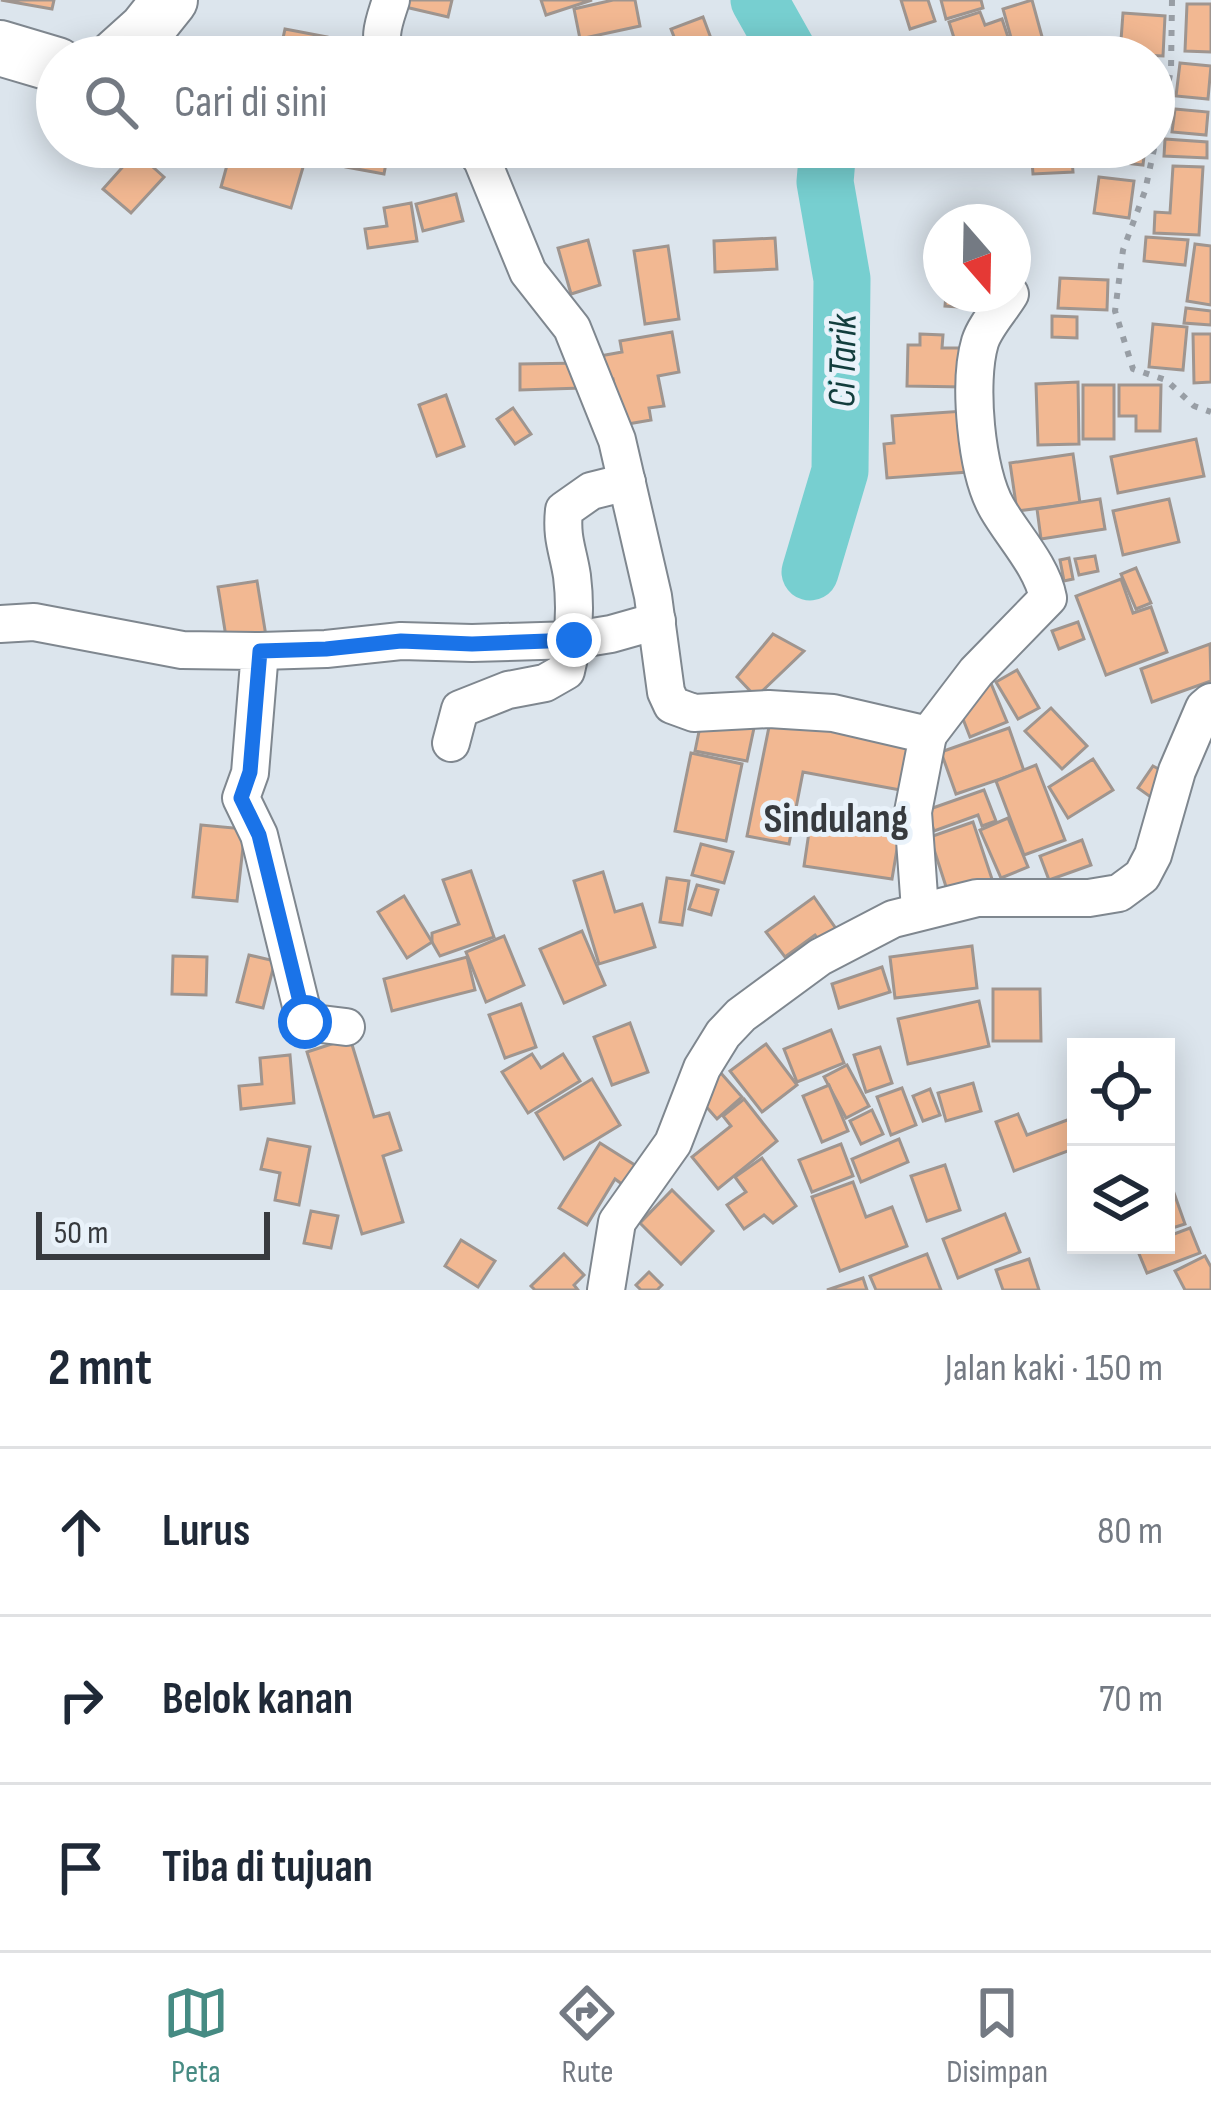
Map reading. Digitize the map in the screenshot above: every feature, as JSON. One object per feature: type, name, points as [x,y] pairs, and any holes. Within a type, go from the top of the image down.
[{"type":"street","points":[[139,36],[170,0]]},
{"type":"street","points":[[382,36],[391,0]]},
{"type":"street","points":[[0,48],[36,59]]},
{"type":"street","points":[[485,168],[527,272],[572,328],[617,440],[657,621],[666,692],[683,709],[833,713],[928,735]]},
{"type":"street","points":[[920,910],[914,812],[928,735],[976,672],[1048,598],[986,486],[979,450],[976,380],[981,340],[999,312]]},
{"type":"street","points":[[451,743],[460,709],[508,690],[545,683],[566,671],[574,640],[572,575],[561,534],[563,510],[591,491],[627,482]]},
{"type":"street","points":[[0,624],[34,622],[182,650],[260,651],[401,641],[574,640],[657,621]]},
{"type":"street","points":[[260,651],[250,772],[241,798],[259,835],[305,1022],[346,1027]]},
{"type":"street","points":[[606,1290],[617,1222],[674,1143],[702,1068],[723,1034],[741,1016],[820,957],[920,910],[977,898],[1089,898],[1119,893],[1142,876],[1153,855],[1177,771],[1204,708],[1211,702]]},
{"type":"path","points":[[1171,36],[1172,0]]},
{"type":"path","points":[[1150,168],[1123,250],[1114,311],[1133,369],[1166,380],[1194,406],[1211,412]]},
{"type":"building","points":[[1,0],[54,0],[52,9]]},
{"type":"building","points":[[402,0],[452,0],[448,17],[401,6]]},
{"type":"building","points":[[541,0],[592,0],[546,15]]},
{"type":"building","points":[[635,0],[640,26],[579,36],[574,9]]},
{"type":"building","points":[[901,0],[928,0],[935,21],[910,29]]},
{"type":"building","points":[[941,0],[981,0],[983,8],[946,19]]},
{"type":"building","points":[[1032,0],[1042,36],[1011,36],[1003,9]]},
{"type":"building","points":[[1187,4],[1211,4],[1211,52],[1185,51]]},
{"type":"building","points":[[980,12],[985,25],[1002,19],[1008,36],[953,36],[949,22]]},
{"type":"building","points":[[1123,13],[1165,16],[1164,36],[1121,36]]},
{"type":"building","points":[[703,17],[710,36],[674,36],[671,29]]},
{"type":"building","points":[[285,29],[322,36],[283,36]]},
{"type":"building","points":[[1180,63],[1211,66],[1208,99],[1176,96]]},
{"type":"building","points":[[1175,109],[1208,112],[1206,135],[1175,132]]},
{"type":"building","points":[[1175,140],[1207,142],[1207,158],[1175,157]]},
{"type":"building","points":[[1203,167],[1199,235],[1154,233],[1155,212],[1170,213],[1173,168]]},
{"type":"building","points":[[122,168],[154,168],[164,177],[131,213],[103,189]]},
{"type":"building","points":[[226,168],[303,168],[291,208],[221,187]]},
{"type":"building","points":[[351,168],[385,168],[384,174]]},
{"type":"building","points":[[1033,168],[1073,168],[1073,172],[1033,174]]},
{"type":"building","points":[[1099,177],[1134,181],[1129,218],[1094,213]]},
{"type":"building","points":[[456,194],[463,221],[423,231],[416,204]]},
{"type":"building","points":[[411,203],[417,241],[368,248],[365,229],[387,226],[384,208]]},
{"type":"building","points":[[1146,237],[1188,240],[1185,265],[1144,261]]},
{"type":"building","points":[[775,238],[777,269],[715,272],[714,241]]},
{"type":"building","points":[[588,240],[600,285],[571,294],[558,248]]},
{"type":"building","points":[[1195,244],[1211,246],[1211,305],[1187,301]]},
{"type":"building","points":[[668,246],[679,319],[645,324],[634,251]]},
{"type":"building","points":[[1060,278],[1108,280],[1107,310],[1058,308]]},
{"type":"building","points":[[1186,308],[1211,311],[1211,325],[1184,323]]},
{"type":"building","points":[[1052,316],[1077,317],[1077,338],[1052,337]]},
{"type":"building","points":[[1153,324],[1187,327],[1183,370],[1149,367]]},
{"type":"building","points":[[672,332],[679,372],[658,376],[664,406],[649,408],[651,420],[622,425],[613,379],[604,381],[600,356],[622,352],[620,341]]},
{"type":"building","points":[[920,334],[943,335],[942,348],[965,348],[964,387],[907,386],[908,345],[920,345]]},
{"type":"building","points":[[1193,334],[1211,334],[1211,382],[1194,383]]},
{"type":"building","points":[[582,363],[582,388],[520,390],[520,364]]},
{"type":"building","points":[[1078,382],[1079,444],[1038,445],[1036,384]]},
{"type":"building","points":[[1083,385],[1114,385],[1114,439],[1083,439]]},
{"type":"building","points":[[1119,385],[1161,385],[1160,431],[1136,431],[1136,416],[1119,416]]},
{"type":"building","points":[[446,395],[464,446],[437,456],[419,405]]},
{"type":"building","points":[[513,408],[531,434],[515,444],[497,419]]},
{"type":"building","points":[[964,411],[968,472],[887,478],[884,444],[894,443],[892,416]]},
{"type":"building","points":[[1196,439],[1204,476],[1118,493],[1111,457]]},
{"type":"building","points":[[1073,454],[1080,503],[1017,511],[1010,463]]},
{"type":"building","points":[[1100,499],[1105,529],[1041,539],[1037,509]]},
{"type":"building","points":[[1169,499],[1179,542],[1123,555],[1113,511]]},
{"type":"building","points":[[1095,556],[1098,571],[1079,575],[1075,559]]},
{"type":"building","points":[[1069,558],[1073,579],[1064,581],[1060,560]]},
{"type":"building","points":[[1136,568],[1151,603],[1136,609],[1121,574]]},
{"type":"building","points":[[1121,579],[1133,613],[1151,607],[1167,652],[1106,675],[1076,596]]},
{"type":"building","points":[[257,581],[266,636],[227,643],[218,587]]},
{"type":"building","points":[[1078,622],[1084,639],[1059,649],[1052,631]]},
{"type":"building","points":[[773,634],[804,651],[756,697],[737,677]]},
{"type":"building","points":[[1210,644],[1211,681],[1152,702],[1141,669]]},
{"type":"building","points":[[1017,670],[1039,708],[1018,719],[996,682]]},
{"type":"building","points":[[990,681],[1007,722],[970,737],[958,706]]},
{"type":"building","points":[[1051,708],[1087,746],[1062,769],[1025,731]]},
{"type":"building","points":[[702,717],[754,728],[747,761],[695,751]]},
{"type":"building","points":[[771,717],[921,745],[911,792],[803,772],[789,844],[747,836]]},
{"type":"building","points":[[1009,728],[1024,771],[956,794],[941,752]]},
{"type":"building","points":[[691,753],[742,764],[726,841],[675,831]]},
{"type":"building","points":[[1093,759],[1113,790],[1068,818],[1049,787]]},
{"type":"building","points":[[1036,765],[1065,840],[1024,855],[996,781]]},
{"type":"building","points":[[1153,766],[1168,774],[1152,798],[1138,788]]},
{"type":"building","points":[[984,790],[996,821],[982,826],[978,815],[934,831],[927,810]]},
{"type":"building","points":[[812,812],[901,825],[892,879],[804,866]]},
{"type":"building","points":[[1008,818],[1028,867],[1001,878],[980,830]]},
{"type":"building","points":[[973,822],[994,885],[950,899],[930,837]]},
{"type":"building","points":[[201,825],[245,829],[237,901],[193,897]]},
{"type":"building","points":[[1082,840],[1091,865],[1049,880],[1040,856]]},
{"type":"building","points":[[701,844],[733,852],[724,883],[692,875]]},
{"type":"building","points":[[471,871],[494,937],[440,956],[432,933],[459,924],[443,880]]},
{"type":"building","points":[[603,872],[615,912],[642,904],[655,947],[599,964],[574,881]]},
{"type":"building","points":[[667,878],[689,881],[682,925],[660,922]]},
{"type":"building","points":[[697,885],[718,890],[711,915],[689,909]]},
{"type":"building","points":[[404,896],[432,942],[407,958],[378,912]]},
{"type":"building","points":[[814,897],[839,933],[823,945],[815,935],[785,957],[766,932]]},
{"type":"building","points":[[582,931],[605,985],[564,1003],[540,949]]},
{"type":"building","points":[[504,936],[524,985],[486,1002],[466,952]]},
{"type":"building","points":[[972,946],[977,988],[895,998],[890,957]]},
{"type":"building","points":[[249,955],[275,961],[263,1008],[237,1002]]},
{"type":"building","points":[[173,956],[207,957],[206,995],[172,994]]},
{"type":"building","points":[[467,957],[475,990],[392,1011],[384,979]]},
{"type":"building","points":[[882,967],[890,992],[839,1008],[832,984]]},
{"type":"building","points":[[993,989],[1040,989],[1041,1041],[993,1041]]},
{"type":"building","points":[[979,1001],[989,1046],[908,1064],[898,1019]]},
{"type":"building","points":[[521,1004],[536,1047],[505,1058],[489,1015]]},
{"type":"building","points":[[630,1023],[648,1072],[612,1085],[594,1037]]},
{"type":"building","points":[[831,1030],[844,1063],[797,1082],[784,1049]]},
{"type":"building","points":[[350,1038],[374,1117],[389,1113],[401,1150],[383,1156],[403,1222],[362,1234],[307,1052]]},
{"type":"building","points":[[766,1044],[797,1085],[762,1112],[730,1071]]},
{"type":"building","points":[[880,1047],[892,1083],[866,1092],[854,1055]]},
{"type":"building","points":[[532,1054],[541,1068],[563,1054],[580,1081],[528,1113],[502,1072]]},
{"type":"building","points":[[290,1055],[294,1103],[241,1109],[239,1086],[262,1084],[260,1058]]},
{"type":"building","points":[[847,1065],[869,1106],[846,1118],[824,1077]]},
{"type":"building","points":[[720,1072],[742,1097],[717,1119],[695,1094]]},
{"type":"building","points":[[592,1079],[620,1125],[564,1159],[536,1113]]},
{"type":"building","points":[[973,1083],[981,1111],[946,1121],[938,1093]]},
{"type":"building","points":[[829,1085],[848,1131],[822,1142],[803,1096]]},
{"type":"building","points":[[902,1088],[916,1125],[891,1135],[877,1097]]},
{"type":"building","points":[[930,1089],[940,1115],[923,1121],[913,1096]]},
{"type":"building","points":[[744,1099],[777,1141],[718,1189],[692,1157],[731,1126],[723,1116]]},
{"type":"building","points":[[872,1110],[883,1134],[861,1144],[850,1121]]},
{"type":"building","points":[[1018,1114],[1027,1135],[1067,1120],[1067,1151],[1014,1171],[996,1122]]},
{"type":"building","points":[[268,1139],[310,1147],[299,1205],[275,1200],[280,1173],[261,1169]]},
{"type":"building","points":[[899,1139],[908,1162],[861,1182],[852,1159]]},
{"type":"building","points":[[600,1143],[638,1167],[626,1187],[615,1179],[587,1225],[559,1208]]},
{"type":"building","points":[[841,1144],[853,1176],[812,1192],[799,1160]]},
{"type":"building","points":[[762,1158],[796,1206],[773,1223],[764,1215],[744,1229],[727,1205],[746,1192],[735,1177]]},
{"type":"building","points":[[945,1165],[960,1210],[927,1221],[911,1176]]},
{"type":"building","points":[[853,1182],[866,1217],[892,1207],[907,1246],[840,1271],[812,1197]]},
{"type":"building","points":[[672,1190],[713,1231],[681,1264],[640,1223]]},
{"type":"building","points":[[1175,1196],[1185,1224],[1175,1227]]},
{"type":"building","points":[[311,1211],[338,1216],[331,1248],[304,1243]]},
{"type":"building","points":[[1005,1214],[1020,1252],[958,1278],[943,1239]]},
{"type":"building","points":[[1190,1228],[1200,1253],[1147,1273],[1139,1254],[1175,1254],[1175,1234]]},
{"type":"building","points":[[461,1240],[495,1261],[478,1287],[445,1266]]},
{"type":"building","points":[[564,1254],[584,1275],[574,1285],[578,1290],[535,1290],[531,1286]]},
{"type":"building","points":[[927,1254],[941,1290],[876,1290],[870,1276]]},
{"type":"building","points":[[1205,1256],[1211,1267],[1211,1290],[1185,1290],[1175,1271]]},
{"type":"building","points":[[1029,1259],[1039,1290],[1003,1290],[996,1270]]},
{"type":"building","points":[[649,1272],[662,1285],[657,1290],[641,1290],[636,1285]]},
{"type":"building","points":[[863,1278],[867,1290],[827,1290]]},
{"type":"waterway","name":"Ci Tarik","points":[[759,0],[779,36]]},
{"type":"waterway","name":"Ci Tarik","points":[[810,572],[840,471],[842,279],[826,168]]},
{"type":"district","name":"Sindulang","points":[[836,817]]},
{"type":"route","points":[[305,1022],[259,835],[241,798],[250,772],[260,651],[401,641],[574,640]]}]
